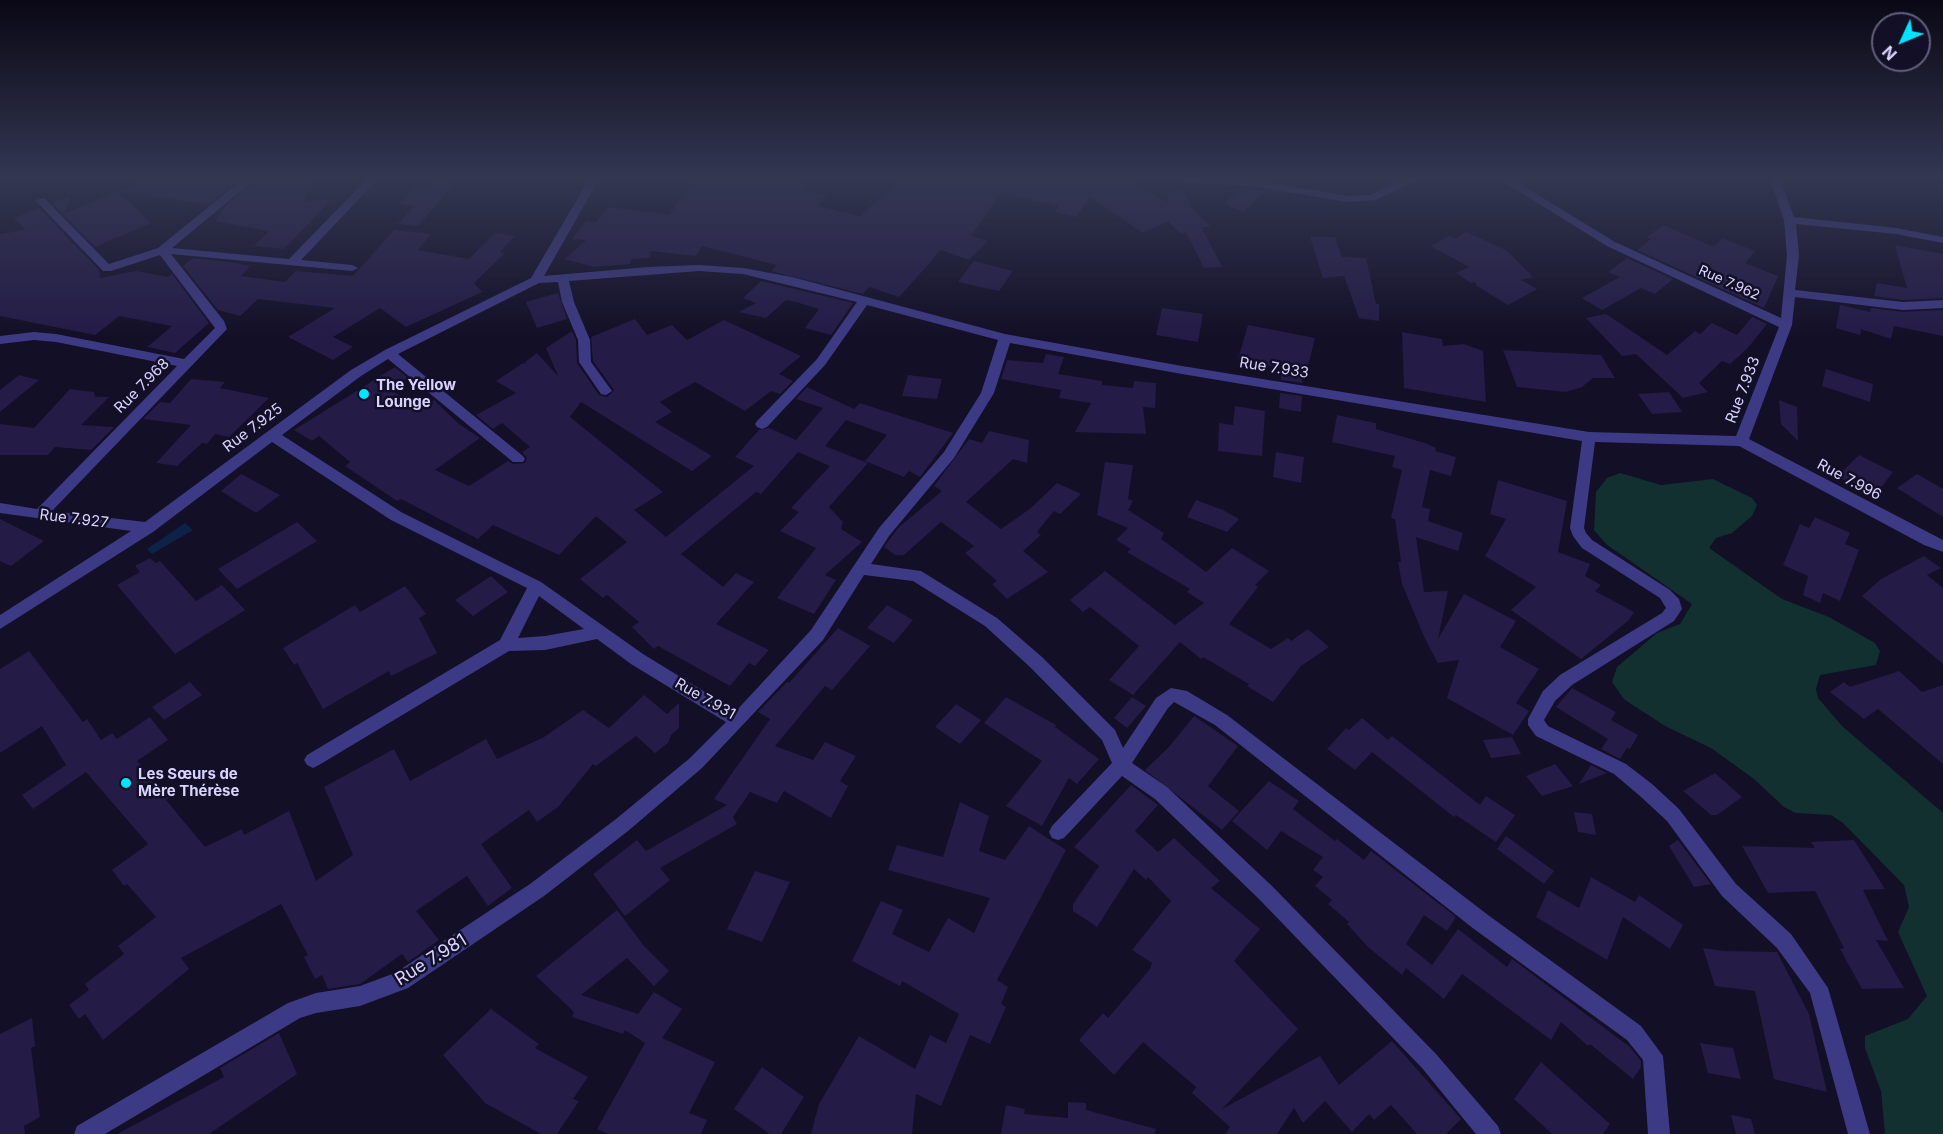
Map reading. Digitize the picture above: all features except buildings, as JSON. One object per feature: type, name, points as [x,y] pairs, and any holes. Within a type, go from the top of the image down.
[{"type":"street","points":[[71,232],[107,269],[162,250],[184,232]]},
{"type":"street","points":[[291,262],[321,232]]},
{"type":"street","points":[[536,280],[564,232]]},
{"type":"street","name":"Rue 7.962","points":[[1591,232],[1611,244],[1786,325]]},
{"type":"street","name":"Rue 7.933","points":[[536,280],[648,270],[699,268],[743,271],[788,280],[1005,338],[1182,370],[1589,437],[1741,441],[1786,325],[1793,255],[1791,232]]},
{"type":"street","points":[[1901,232],[1943,240]]},
{"type":"street","points":[[162,250],[352,268]]},
{"type":"street","points":[[162,250],[221,329],[187,364]]},
{"type":"street","points":[[563,279],[568,302],[584,340],[585,362],[606,391]]},
{"type":"street","name":"Rue 7.925","points":[[0,622],[148,528],[356,373],[389,353],[536,280]]},
{"type":"street","points":[[1790,293],[1903,306],[1943,303]]},
{"type":"street","points":[[762,424],[821,362],[864,302]]},
{"type":"street","name":"Rue 7.968","points":[[0,340],[34,336],[56,338],[187,364]]},
{"type":"street","name":"Rue 7.931","points":[[271,435],[396,516],[536,586],[637,659],[738,720],[817,635],[884,532],[949,455],[987,393],[1001,357],[1005,338]]},
{"type":"street","points":[[389,353],[518,459]]},
{"type":"street","name":"Rue 7.968","points":[[39,515],[187,364]]},
{"type":"street","points":[[1589,437],[1577,528],[1580,536],[1587,544],[1665,594],[1674,603],[1674,609],[1668,617],[1566,680],[1549,696],[1536,719],[1536,725],[1542,731],[1620,769],[1646,790],[1673,816],[1729,890],[1784,941],[1818,988],[1839,1056],[1859,1134]]},
{"type":"street","name":"Rue 7.996","points":[[1741,441],[1936,543],[1943,552]]},
{"type":"street","name":"Rue 7.927","points":[[0,508],[148,528]]},
{"type":"street","points":[[861,569],[916,576],[991,622],[1087,709],[1109,735],[1122,765],[1161,793],[1266,892],[1429,1061],[1490,1134]]},
{"type":"street","points":[[506,645],[536,586]]},
{"type":"street","points":[[313,760],[506,645],[545,643],[600,632]]},
{"type":"street","points":[[1058,832],[1122,765],[1162,703],[1171,695],[1181,696],[1221,720],[1481,922],[1645,1043],[1653,1056],[1659,1134]]},
{"type":"street","name":"Rue 7.981","points":[[85,1134],[295,1010],[316,1003],[360,996],[401,981],[537,890],[613,832],[696,763],[738,720]]},
{"type":"green space","points":[[1620,473],[1661,485],[1713,479],[1752,498],[1757,505],[1752,516],[1732,533],[1716,538],[1709,548],[1782,599],[1829,617],[1875,643],[1880,651],[1876,665],[1820,675],[1816,689],[1818,698],[1842,726],[1943,813],[1943,1134],[1885,1134],[1881,1091],[1865,1048],[1865,1036],[1908,1019],[1927,996],[1898,932],[1909,907],[1904,885],[1843,823],[1831,815],[1796,813],[1784,807],[1754,779],[1711,748],[1667,727],[1624,699],[1612,682],[1617,667],[1657,633],[1680,624],[1692,604],[1606,544],[1594,530],[1596,492],[1607,478]]},
{"type":"water","points":[[185,523],[193,530],[152,554],[147,549]]},
{"type":"place","name":"The Yellow Lounge","points":[[364,394]]},
{"type":"place","name":"Les Sœurs de Mère Thérèse","points":[[126,783]]}]
